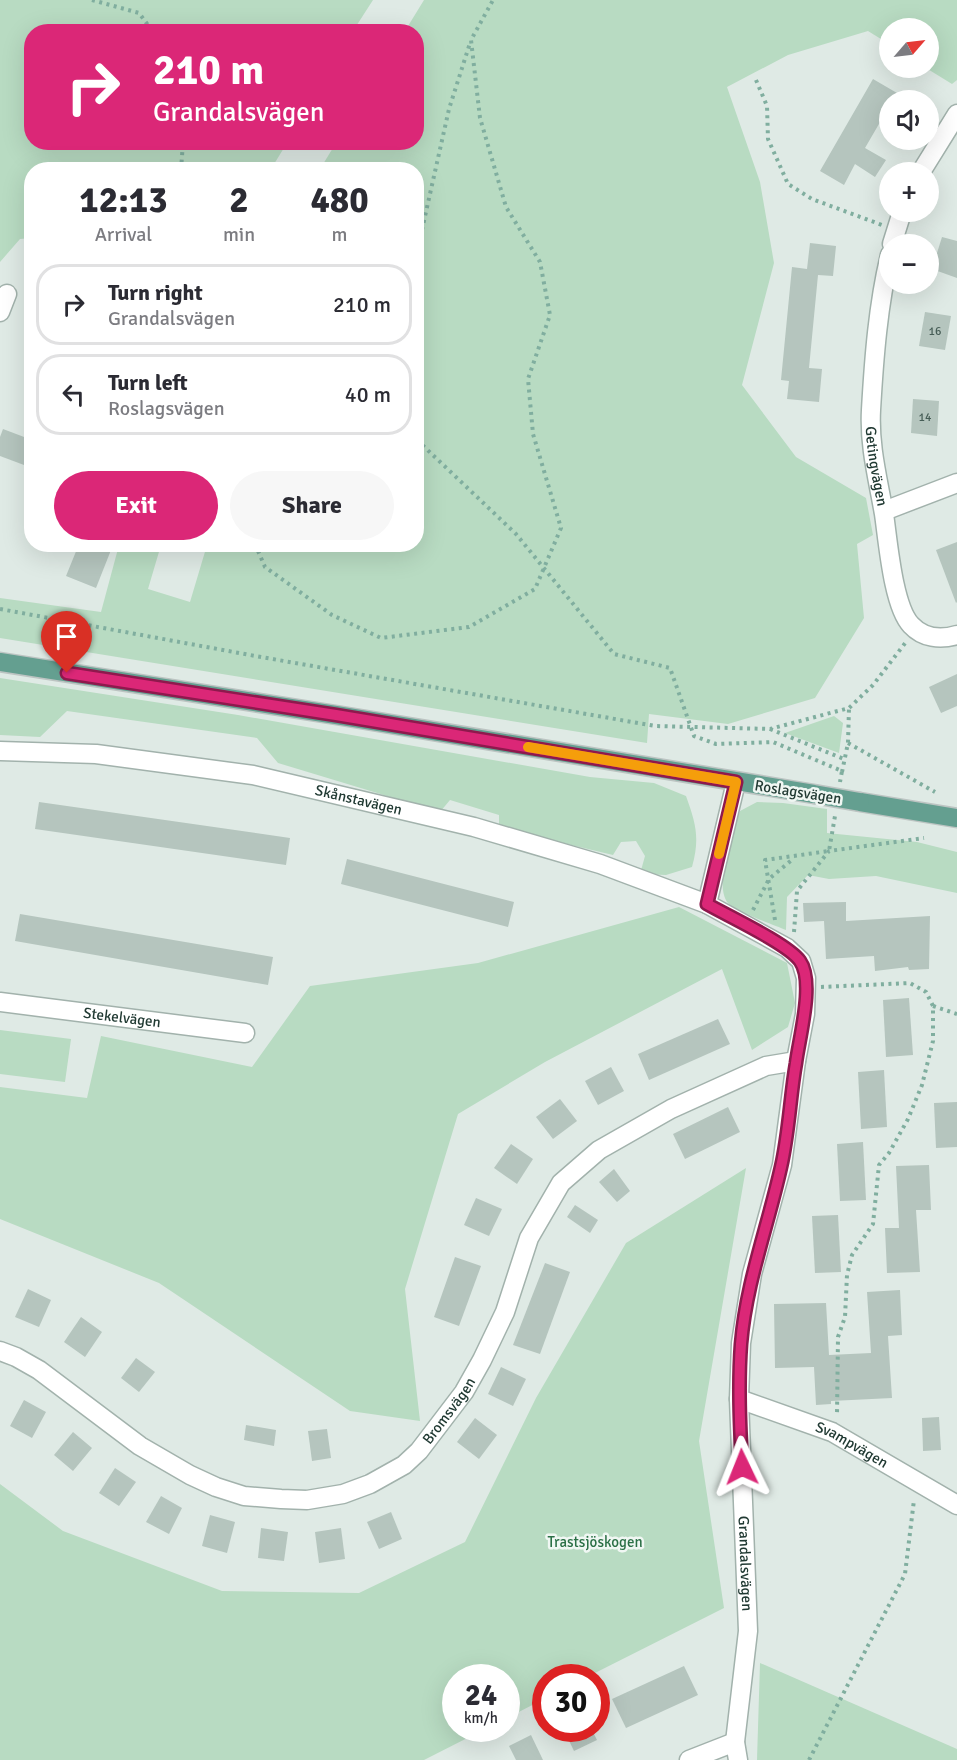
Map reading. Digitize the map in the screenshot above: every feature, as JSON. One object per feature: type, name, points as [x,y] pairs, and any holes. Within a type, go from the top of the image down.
[{"type":"main road","name":"Roslagsvägen","points":[[0,662],[957,818]]},
{"type":"street","points":[[927,162],[957,114]]},
{"type":"street","points":[[0,312],[7,294]]},
{"type":"street","name":"Getingvägen","points":[[884,294],[877,338],[871,410],[873,458],[899,600],[904,615],[916,630]]},
{"type":"street","points":[[884,511],[957,483]]},
{"type":"street","points":[[916,630],[935,638],[957,636]]},
{"type":"street","name":"Skånstavägen","points":[[0,751],[96,754],[253,775],[485,831],[600,864],[707,904]]},
{"type":"street","points":[[707,904],[736,782]]},
{"type":"street","name":"Grandalsvägen","points":[[707,904],[787,948],[801,961],[806,978],[805,1014],[796,1061],[782,1165],[752,1274],[741,1343],[739,1399],[748,1631],[736,1751]]},
{"type":"street","name":"Stekelvägen","points":[[0,1002],[245,1033]]},
{"type":"street","name":"Bromsvägen","points":[[0,1351],[39,1370],[140,1446],[216,1487],[244,1496],[281,1499],[307,1500],[343,1494],[379,1480],[404,1465],[432,1436],[464,1392],[506,1312],[529,1238],[561,1183],[598,1150],[671,1108],[766,1066],[796,1061]]},
{"type":"street","name":"Svampvägen","points":[[739,1399],[832,1432],[957,1505]]},
{"type":"street","points":[[689,1760],[736,1751]]},
{"type":"path","points":[[92,0],[139,13],[147,24]]},
{"type":"path","points":[[424,221],[449,109],[471,40],[493,0]]},
{"type":"path","points":[[258,552],[265,567],[332,615],[381,638],[469,627],[535,589],[561,528],[532,434],[528,379],[550,315],[540,262],[506,207],[480,118],[471,40]]},
{"type":"path","points":[[756,80],[767,105],[768,139],[788,184],[812,199],[887,234]]},
{"type":"path","points":[[0,609],[655,726],[770,729],[849,708],[873,685],[916,630]]},
{"type":"path","points":[[838,791],[848,743],[849,708]]},
{"type":"path","points":[[770,729],[844,759]]},
{"type":"path","points":[[848,743],[935,792]]},
{"type":"path","points":[[787,948],[794,934],[797,891],[829,850],[834,811]]},
{"type":"path","points":[[750,928],[753,910],[769,879],[793,858],[829,850],[924,838]]},
{"type":"path","points":[[806,988],[910,983],[926,992],[933,1006],[933,1041],[922,1085],[908,1119],[879,1165],[873,1224],[852,1255],[847,1275],[845,1317],[838,1337],[838,1412],[832,1432]]},
{"type":"path","points":[[933,1006],[957,1014]]},
{"type":"green space","points":[[0,0],[373,0],[358,24],[24,24],[24,150],[283,150],[275,162],[24,162],[24,239],[20,239],[0,262]]},
{"type":"green space","points":[[424,0],[957,0],[957,80],[952,84],[939,76],[939,18],[879,18],[879,38],[868,31],[788,55],[727,87],[760,182],[774,263],[742,385],[796,457],[866,498],[873,535],[857,544],[864,618],[815,698],[728,724],[649,714],[647,743],[0,638],[0,598],[101,612],[117,552],[159,552],[148,589],[190,602],[205,552],[424,552],[424,162],[324,162],[332,150],[424,150],[424,24],[409,24]]},
{"type":"green space","points":[[0,678],[238,715],[590,777],[654,783],[686,796],[696,831],[696,848],[692,867],[666,875],[640,874],[645,856],[636,841],[621,842],[613,855],[499,829],[499,815],[450,800],[440,812],[278,763],[257,738],[67,711],[40,737],[0,735]]},
{"type":"green space","points":[[834,716],[843,723],[839,753],[785,733]]},
{"type":"green space","points":[[757,802],[827,809],[827,833],[917,842],[957,852],[957,893],[876,876],[829,879],[808,875],[787,897],[786,930],[748,915],[730,905],[725,897],[723,874],[740,811]]},
{"type":"green space","points":[[679,907],[787,963],[795,1003],[788,1027],[752,1050],[722,969],[545,1062],[458,1114],[405,1289],[420,1421],[350,1411],[159,1283],[0,1219],[0,1087],[87,1098],[101,1036],[252,1067],[310,986],[478,963]]},
{"type":"green space","points":[[0,1030],[71,1039],[65,1082],[0,1074]]},
{"type":"green space","name":"Trastsjöskogen","points":[[746,1168],[699,1441],[724,1608],[610,1665],[532,1664],[532,1705],[520,1711],[520,1664],[442,1664],[442,1742],[459,1742],[424,1760],[0,1760],[0,1484],[63,1531],[222,1591],[359,1593],[465,1542],[536,1398],[626,1243]]},
{"type":"green space","points":[[760,1663],[957,1749],[957,1760],[757,1760]]},
{"type":"building","points":[[873,79],[892,90],[879,90],[879,124],[865,148],[886,160],[879,162],[879,171],[875,177],[855,164],[844,185],[820,171]]},
{"type":"building","points":[[942,237],[957,241],[957,278],[939,272],[939,247]]},
{"type":"building","points":[[810,243],[836,246],[833,276],[818,275],[809,368],[822,369],[819,402],[787,399],[789,381],[781,380],[792,267],[807,269]]},
{"type":"building","points":[[925,312],[951,316],[945,350],[919,346]]},
{"type":"building","points":[[913,399],[939,401],[937,436],[911,433]]},
{"type":"building","points":[[3,429],[24,437],[24,465],[0,456],[0,437]]},
{"type":"building","points":[[957,542],[957,602],[956,603],[936,550]]},
{"type":"building","points":[[76,552],[110,552],[96,588],[66,576]]},
{"type":"building","points":[[957,674],[957,706],[941,713],[929,687]]},
{"type":"building","points":[[39,802],[290,838],[286,865],[35,829]]},
{"type":"building","points":[[347,859],[514,902],[508,927],[341,884]]},
{"type":"building","points":[[846,902],[846,921],[930,916],[929,969],[909,970],[908,967],[875,971],[874,956],[826,959],[824,921],[804,922],[803,903]]},
{"type":"building","points":[[20,914],[273,957],[268,985],[15,941]]},
{"type":"building","points":[[909,998],[913,1055],[886,1057],[883,1000]]},
{"type":"building","points":[[718,1019],[730,1044],[649,1080],[638,1054]]},
{"type":"building","points":[[611,1067],[624,1091],[598,1105],[585,1081]]},
{"type":"building","points":[[884,1070],[887,1127],[861,1129],[858,1072]]},
{"type":"building","points":[[560,1099],[577,1121],[553,1139],[536,1117]]},
{"type":"building","points":[[957,1102],[957,1147],[936,1148],[934,1103]]},
{"type":"building","points":[[728,1107],[740,1132],[685,1159],[673,1134]]},
{"type":"building","points":[[863,1142],[866,1200],[840,1201],[837,1144]]},
{"type":"building","points":[[511,1144],[533,1159],[517,1184],[494,1168]]},
{"type":"building","points":[[929,1165],[931,1210],[916,1210],[920,1272],[887,1273],[885,1228],[899,1228],[896,1166]]},
{"type":"building","points":[[614,1169],[630,1191],[617,1202],[599,1182]]},
{"type":"building","points":[[476,1198],[502,1209],[489,1236],[464,1225]]},
{"type":"building","points":[[575,1205],[598,1220],[590,1233],[567,1217]]},
{"type":"building","points":[[838,1215],[841,1272],[815,1273],[812,1216]]},
{"type":"building","points":[[455,1257],[481,1266],[459,1326],[434,1317]]},
{"type":"building","points":[[545,1263],[570,1272],[540,1354],[513,1345]]},
{"type":"building","points":[[28,1289],[51,1300],[39,1327],[15,1317]]},
{"type":"building","points":[[900,1290],[902,1335],[888,1336],[892,1398],[831,1401],[831,1404],[816,1405],[814,1367],[775,1368],[774,1304],[826,1303],[829,1355],[871,1353],[867,1292]]},
{"type":"building","points":[[81,1317],[102,1332],[85,1357],[64,1342]]},
{"type":"building","points":[[136,1358],[155,1372],[139,1392],[121,1378]]},
{"type":"building","points":[[501,1367],[526,1379],[513,1406],[488,1394]]},
{"type":"building","points":[[24,1400],[46,1412],[32,1438],[10,1426]]},
{"type":"building","points":[[939,1417],[941,1450],[923,1451],[922,1418]]},
{"type":"building","points":[[475,1418],[497,1435],[479,1459],[457,1442]]},
{"type":"building","points":[[246,1425],[276,1430],[274,1446],[244,1440]]},
{"type":"building","points":[[327,1429],[331,1458],[312,1461],[308,1431]]},
{"type":"building","points":[[73,1432],[92,1448],[73,1471],[54,1455]]},
{"type":"building","points":[[115,1468],[136,1482],[119,1506],[99,1493]]},
{"type":"building","points":[[161,1496],[182,1508],[169,1534],[146,1522]]},
{"type":"building","points":[[391,1512],[402,1539],[379,1549],[367,1522]]},
{"type":"building","points":[[210,1515],[235,1522],[227,1553],[202,1546]]},
{"type":"building","points":[[261,1528],[288,1532],[284,1561],[258,1558]]},
{"type":"building","points":[[341,1528],[345,1559],[319,1563],[315,1532]]},
{"type":"building","points":[[684,1666],[698,1695],[626,1728],[612,1699]]},
{"type":"building","points":[[531,1735],[532,1742],[534,1742],[543,1760],[516,1760],[509,1746]]},
{"type":"building","points":[[570,1742],[593,1742],[574,1751]]},
{"type":"slow traffic","points":[[528,747],[736,782],[719,854]]},
{"type":"route","points":[[67,673],[336,715],[736,782],[707,904],[787,948],[801,961],[806,978],[805,1014],[796,1061],[782,1165],[752,1274],[741,1343],[739,1399],[742,1467]]}]
